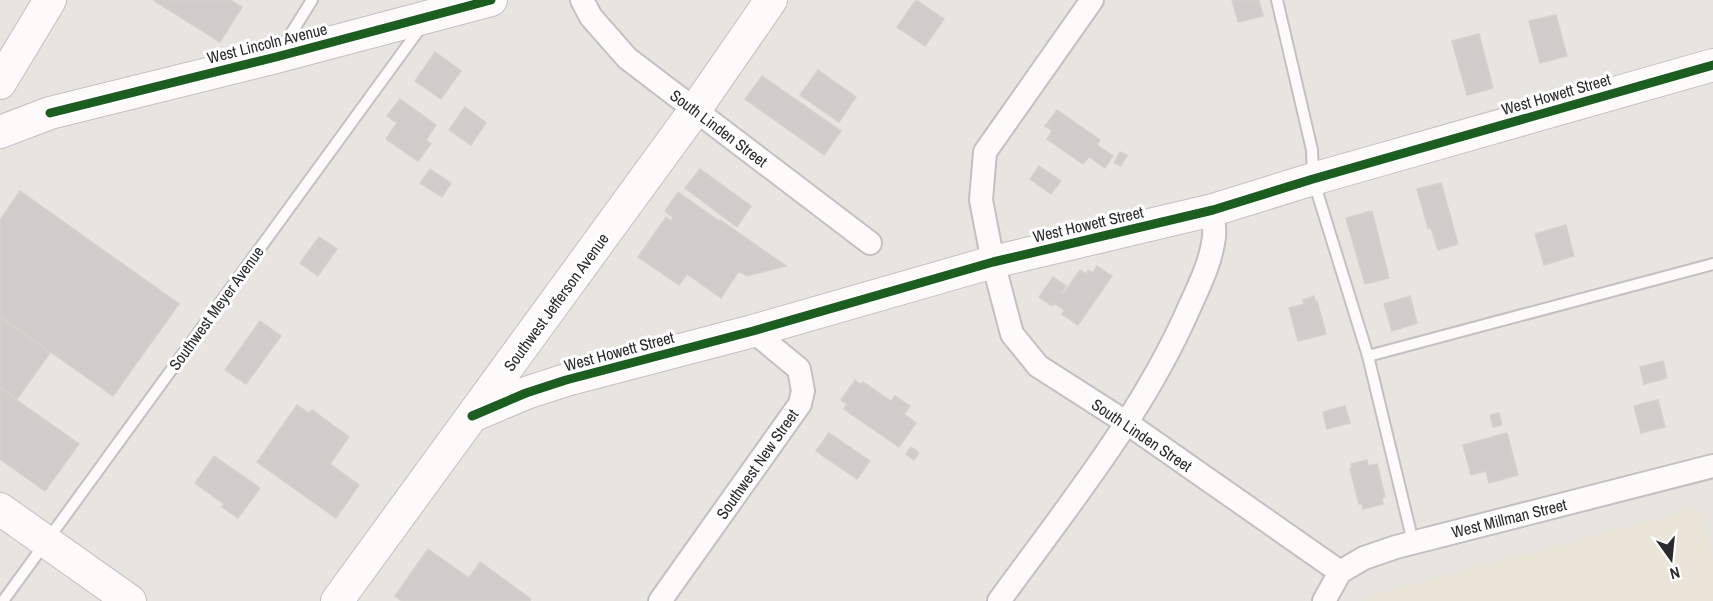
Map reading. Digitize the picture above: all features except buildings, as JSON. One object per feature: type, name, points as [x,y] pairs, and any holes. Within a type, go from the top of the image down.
[{"type":"main road","points":[[0,83],[50,0]]},
{"type":"main road","name":"West Lincoln Avenue","points":[[0,132],[50,113],[276,57],[491,0]]},
{"type":"main road","name":"Southwest Jefferson Avenue","points":[[337,601],[695,110],[771,0]]},
{"type":"main road","name":"West Howett Street","points":[[472,416],[526,393],[566,380],[753,331],[993,262],[1212,210],[1713,65]]},
{"type":"main road","points":[[0,509],[130,601]]},
{"type":"street","name":"South Linden Street","points":[[582,0],[591,17],[622,53],[870,243]]},
{"type":"street","points":[[993,262],[981,200],[985,152],[1092,0]]},
{"type":"street","points":[[999,601],[1127,423],[1177,335],[1209,263],[1214,236],[1212,210]]},
{"type":"street","name":"South Linden Street","points":[[993,262],[1012,334],[1038,366],[1127,423],[1340,572]]},
{"type":"street","name":"Southwest New Street","points":[[660,601],[800,404],[803,391],[798,369],[753,331]]},
{"type":"street","name":"West Millman Street","points":[[1340,572],[1364,558],[1413,542],[1713,466]]},
{"type":"street","points":[[1324,601],[1340,572]]},
{"type":"lane","points":[[276,57],[312,0]]},
{"type":"lane","points":[[1277,0],[1312,150],[1313,179],[1368,356],[1413,542]]},
{"type":"lane","name":"Southwest Meyer Avenue","points":[[3,601],[429,15]]},
{"type":"lane","points":[[1368,356],[1713,264]]},
{"type":"shaded area","points":[[1699,508],[1713,562],[1713,601],[1368,601],[1374,595]]},
{"type":"cycle path","points":[[50,113],[276,57],[491,0]]},
{"type":"cycle path","points":[[472,416],[526,393],[566,380],[753,331],[993,262],[1213,210],[1313,179],[1713,65]]}]
